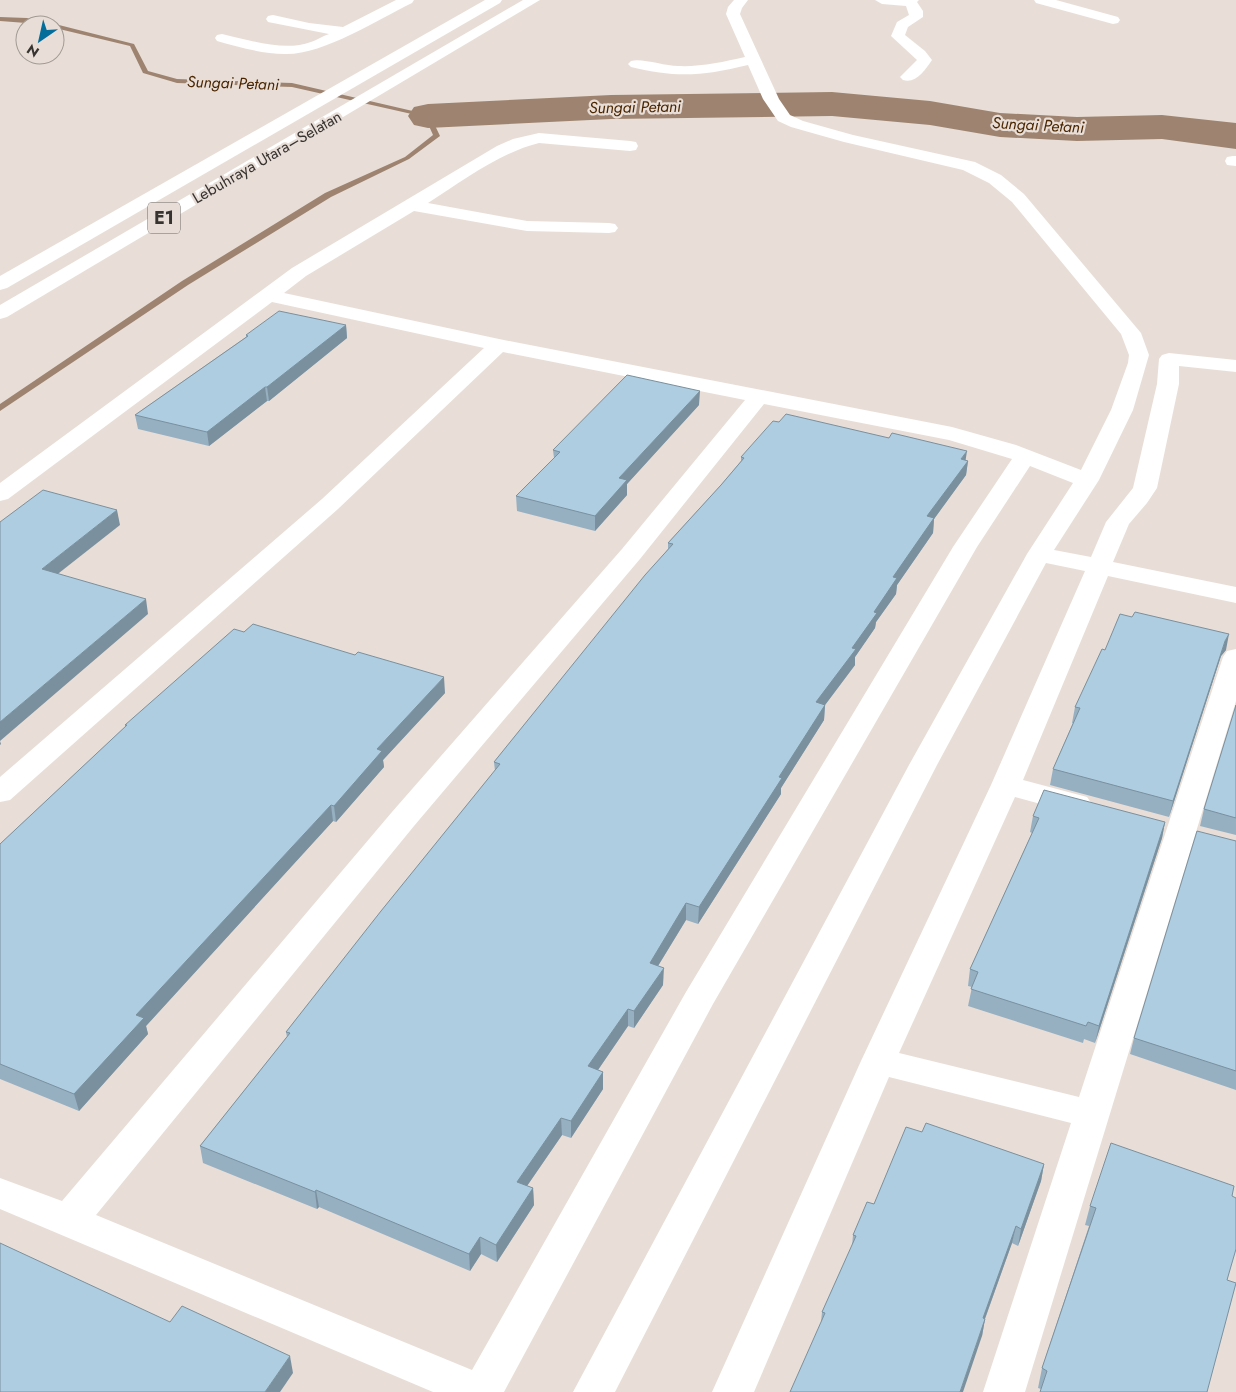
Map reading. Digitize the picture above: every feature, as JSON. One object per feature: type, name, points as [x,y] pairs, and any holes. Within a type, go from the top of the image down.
[{"type":"main road","points":[[222,38],[267,48],[300,49],[313,47],[407,0]]},
{"type":"main road","name":"Lebuhraya Utara–Selatan","points":[[0,284],[495,0]]},
{"type":"main road","name":"Lebuhraya Utara–Selatan","points":[[0,313],[533,0]]},
{"type":"main road","points":[[741,0],[735,7],[733,14],[753,60],[777,109],[797,124],[850,139],[969,166],[995,179],[1018,198],[1131,333],[1152,348],[1236,366]]},
{"type":"main road","points":[[882,0],[911,1],[916,11],[916,17],[902,25],[898,36],[906,45],[922,54],[924,60],[919,68],[908,77]]},
{"type":"main road","points":[[1041,0],[1113,20]]},
{"type":"main road","points":[[273,20],[344,32]]},
{"type":"main road","points":[[636,64],[664,71],[686,72],[753,60]]},
{"type":"main road","points":[[0,494],[299,272],[504,150],[528,140],[555,139],[630,146]]},
{"type":"main road","points":[[412,205],[527,226],[609,228]]},
{"type":"main road","points":[[268,295],[499,345],[952,434],[1008,450],[1087,480]]},
{"type":"main road","points":[[0,793],[330,504],[499,345]]},
{"type":"main road","points":[[1152,348],[1236,351]]},
{"type":"main road","points":[[594,1392],[923,764],[1039,554],[1087,480],[1152,348]]},
{"type":"main road","points":[[732,1392],[878,1061],[1006,785],[1118,522],[1145,488],[1168,384],[1152,348]]},
{"type":"main road","points":[[68,1220],[403,819],[631,554],[759,396]]},
{"type":"main road","points":[[0,1193],[480,1392],[698,1001],[965,547],[1025,457]]},
{"type":"main road","points":[[1039,554],[1236,595]]},
{"type":"main road","points":[[1004,1392],[1236,656]]},
{"type":"main road","points":[[1006,785],[1107,812]]},
{"type":"main road","points":[[878,1061],[1092,1114]]},
{"type":"building","points":[[279,311],[346,325],[207,432],[135,415],[248,336],[246,335]]},
{"type":"building","points":[[627,375],[700,391],[619,478],[627,480],[595,516],[516,496],[560,452],[553,450]]},
{"type":"building","points":[[786,414],[889,438],[892,433],[967,451],[961,459],[968,461],[927,516],[934,518],[893,577],[897,578],[874,612],[877,613],[852,648],[856,649],[816,702],[825,705],[779,777],[782,778],[699,907],[686,903],[650,963],[664,968],[634,1011],[628,1009],[588,1066],[603,1072],[571,1121],[561,1118],[517,1182],[533,1188],[496,1245],[480,1237],[469,1254],[316,1190],[315,1192],[200,1146],[290,1033],[286,1032],[381,911],[500,764],[494,762],[645,575],[673,544],[668,543],[721,485],[744,458],[741,457],[773,421],[779,422]]},
{"type":"building","points":[[43,490],[117,510],[42,569],[146,599],[0,722],[0,522]]},
{"type":"building","points":[[1135,612],[1229,634],[1225,641],[1173,801],[1053,769],[1080,708],[1075,707],[1102,649],[1105,650],[1120,614],[1132,617]]},
{"type":"building","points":[[253,624],[355,655],[358,652],[444,677],[377,749],[382,751],[334,806],[331,805],[136,1015],[144,1018],[74,1094],[0,1064],[0,844],[127,725],[125,725],[234,629],[244,632]]},
{"type":"building","points":[[1236,705],[1236,818],[1204,809]]},
{"type":"building","points":[[1044,790],[1165,822],[1099,1026],[1088,1022],[1086,1026],[971,989],[978,972],[970,969],[1039,818],[1033,816]]},
{"type":"building","points":[[1197,831],[1236,841],[1236,1071],[1134,1038]]},
{"type":"building","points":[[926,1123],[1044,1164],[1021,1229],[1016,1226],[983,1318],[985,1319],[960,1392],[790,1392],[825,1313],[822,1312],[856,1236],[853,1235],[867,1202],[874,1204],[906,1127],[922,1132]]},
{"type":"building","points":[[1111,1143],[1234,1186],[1232,1196],[1236,1198],[1236,1249],[1227,1280],[1236,1283],[1207,1392],[1040,1392],[1047,1371],[1042,1368],[1096,1208],[1090,1206]]},
{"type":"building","points":[[0,1243],[170,1322],[182,1306],[290,1356],[265,1392],[0,1392]]},
{"type":"waterway","name":"Sungai Petani","points":[[0,19],[15,20]]},
{"type":"waterway","points":[[0,408],[185,283],[328,195],[407,158],[437,136],[428,116],[292,85],[177,81],[145,72],[132,45],[65,28]]},
{"type":"waterway","name":"Sungai Petani","points":[[428,116],[611,107],[832,104],[930,113],[1000,125],[1077,129],[1162,127],[1236,136]]}]
